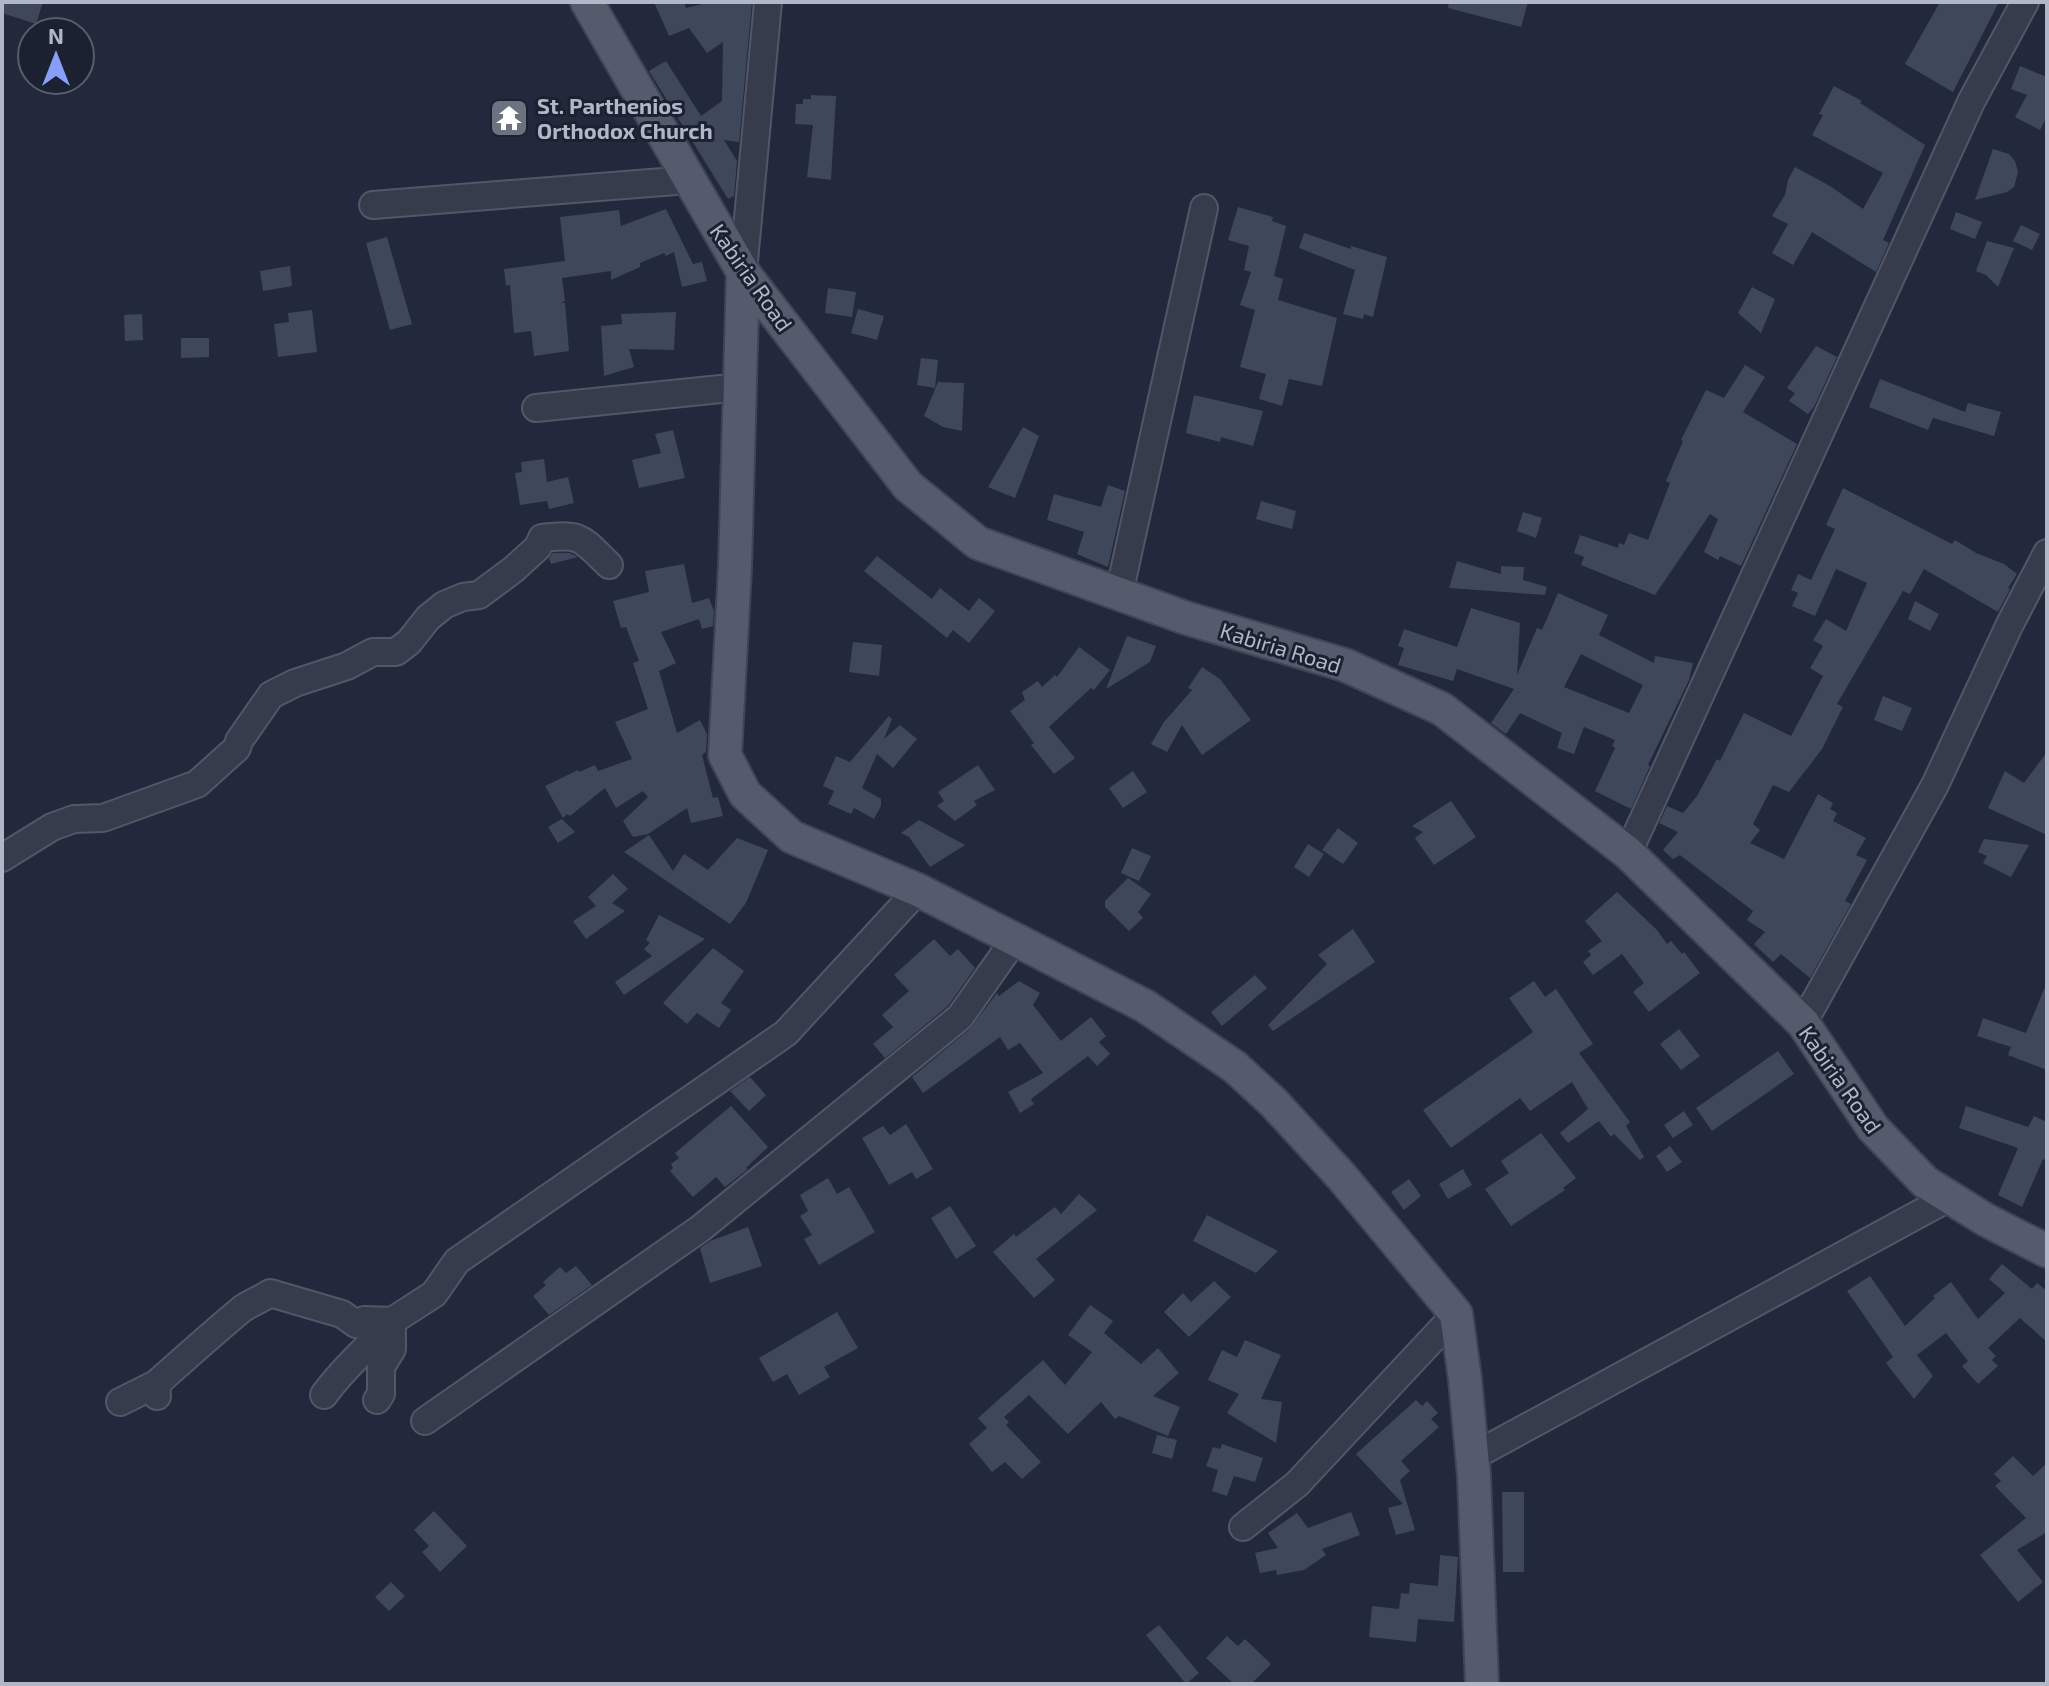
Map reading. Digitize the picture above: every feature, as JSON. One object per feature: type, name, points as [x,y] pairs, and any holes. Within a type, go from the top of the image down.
[{"type":"main road","name":"Kabiria Road","points":[[587,2],[743,272],[908,486],[978,543],[1186,618],[1345,665],[1442,709],[1628,853],[1803,1023],[1873,1128],[1925,1182],[1986,1220],[2047,1251]]},
{"type":"main road","points":[[743,272],[735,567],[725,755],[745,794],[792,837],[918,890],[1145,1006],[1235,1067],[1274,1103],[1342,1177],[1456,1314],[1472,1457],[1482,1684]]},
{"type":"street","points":[[743,272],[768,2]]},
{"type":"street","points":[[1628,853],[1971,102],[2025,2]]},
{"type":"street","points":[[373,205],[688,180]]},
{"type":"street","points":[[1119,594],[1204,208]]},
{"type":"street","points":[[536,408],[740,387]]},
{"type":"street","points":[[2,858],[52,827],[74,819],[103,818],[197,784],[237,748],[271,695],[295,683],[347,666],[373,652],[396,652],[444,605],[463,597],[479,595],[514,569],[538,547],[542,538],[580,537],[609,565]]},
{"type":"street","points":[[1803,1023],[1935,785],[2010,624],[2047,553]]},
{"type":"street","points":[[324,1395],[335,1379],[341,1377],[392,1321],[434,1294],[457,1261],[786,1033],[918,890]]},
{"type":"street","points":[[425,1421],[701,1228],[960,1017],[1015,939]]},
{"type":"street","points":[[1472,1457],[1950,1197]]},
{"type":"street","points":[[120,1402],[156,1390],[170,1370],[183,1364],[242,1309],[270,1293],[342,1314],[356,1324],[364,1320],[392,1321]]},
{"type":"street","points":[[1243,1527],[1297,1484],[1456,1314]]},
{"type":"street","points":[[377,1400],[381,1394],[381,1367],[392,1349],[392,1321]]},
{"type":"building","points":[[2,2],[43,2],[39,16],[16,18],[2,13]]},
{"type":"building","points":[[654,2],[684,2],[686,8],[711,2],[752,2],[739,142],[724,140],[737,161],[734,196],[728,199],[649,71],[666,61],[701,116],[722,101],[723,42],[707,53],[689,28],[669,36]]},
{"type":"building","points":[[1449,2],[1528,2],[1521,27],[1448,8]]},
{"type":"building","points":[[1940,2],[1999,2],[1953,92],[1905,64]]},
{"type":"building","points":[[2020,66],[2047,77],[2047,116],[2040,130],[2015,117],[2027,95],[2011,89]]},
{"type":"building","points":[[1834,86],[1862,101],[1860,103],[1925,145],[1883,240],[1889,243],[1876,272],[1812,232],[1793,265],[1772,253],[1788,224],[1772,216],[1785,195],[1795,167],[1863,209],[1883,173],[1812,135]]},
{"type":"building","points":[[811,95],[836,96],[831,180],[807,177],[813,125],[795,124],[796,104],[803,104],[803,99],[811,99]]},
{"type":"building","points":[[1993,149],[2009,154],[2015,161],[2018,172],[2014,187],[2007,192],[1975,200]]},
{"type":"building","points":[[1238,207],[1273,217],[1272,221],[1286,226],[1274,276],[1283,279],[1278,300],[1337,318],[1322,386],[1289,379],[1282,406],[1259,399],[1266,374],[1240,367],[1255,310],[1240,305],[1251,272],[1244,270],[1249,246],[1228,240]]},
{"type":"building","points":[[666,209],[693,264],[702,262],[707,281],[682,287],[674,252],[640,263],[640,267],[611,280],[611,271],[562,278],[565,301],[561,303],[565,303],[569,351],[534,356],[531,331],[514,333],[510,285],[506,286],[504,269],[565,261],[560,217],[619,210],[621,226]]},
{"type":"building","points":[[1956,212],[1982,222],[1975,239],[1950,229]]},
{"type":"building","points":[[2021,225],[2040,234],[2032,250],[2013,241]]},
{"type":"building","points":[[1304,233],[1387,257],[1373,317],[1364,314],[1363,319],[1343,314],[1355,270],[1299,248]]},
{"type":"building","points":[[387,237],[412,324],[390,330],[366,243]]},
{"type":"building","points":[[1987,241],[2014,248],[1998,287],[1986,275],[1976,271]]},
{"type":"building","points":[[290,266],[292,286],[263,291],[260,271]]},
{"type":"building","points":[[1752,287],[1775,299],[1761,333],[1738,313]]},
{"type":"building","points":[[828,288],[856,292],[852,317],[825,313]]},
{"type":"building","points":[[858,309],[884,316],[877,340],[851,333]]},
{"type":"building","points":[[312,310],[317,352],[278,357],[274,324],[289,322],[288,313]]},
{"type":"building","points":[[676,312],[674,350],[629,349],[634,367],[604,376],[601,326],[622,324],[621,314]]},
{"type":"building","points":[[142,314],[143,340],[125,341],[124,315]]},
{"type":"building","points":[[181,338],[209,338],[209,357],[181,358]]},
{"type":"building","points":[[1816,346],[1837,357],[1808,414],[1789,401],[1795,393],[1787,388]]},
{"type":"building","points":[[921,358],[938,360],[935,388],[917,385]]},
{"type":"building","points":[[1745,365],[1765,377],[1743,412],[1797,444],[1741,566],[1720,556],[1718,560],[1704,552],[1718,519],[1710,514],[1655,595],[1581,565],[1584,557],[1574,553],[1580,535],[1618,548],[1619,543],[1624,545],[1629,533],[1648,540],[1670,483],[1666,481],[1681,440],[1706,390],[1724,398]]},
{"type":"building","points":[[1880,379],[1965,412],[1968,403],[2001,412],[1994,436],[1933,418],[1928,430],[1869,407]]},
{"type":"building","points":[[938,382],[964,383],[962,431],[943,427],[924,416]]},
{"type":"building","points":[[1194,395],[1263,411],[1253,446],[1221,437],[1220,442],[1186,433]]},
{"type":"building","points":[[1023,427],[1039,436],[1015,498],[988,487]]},
{"type":"building","points":[[673,430],[685,478],[639,488],[632,460],[661,453],[655,434]]},
{"type":"building","points":[[544,459],[547,482],[568,477],[574,503],[549,509],[547,501],[520,505],[515,473],[522,472],[521,462]]},
{"type":"building","points":[[1108,485],[1125,491],[1108,567],[1077,554],[1084,532],[1047,520],[1054,494],[1101,507]]},
{"type":"building","points":[[1843,488],[1952,544],[1955,540],[1976,553],[2004,564],[2017,574],[1998,612],[1924,569],[1910,594],[1903,591],[1837,704],[1843,707],[1822,749],[1789,792],[1773,785],[1753,824],[1760,830],[1750,843],[1784,859],[1818,794],[1833,803],[1830,809],[1837,813],[1833,821],[1866,838],[1856,855],[1867,860],[1845,901],[1851,904],[1810,978],[1781,954],[1773,962],[1754,944],[1765,932],[1747,920],[1753,911],[1680,855],[1673,859],[1663,850],[1678,832],[1659,823],[1667,806],[1683,813],[1697,796],[1717,759],[1720,761],[1744,713],[1791,736],[1823,676],[1810,668],[1823,646],[1813,640],[1826,619],[1846,631],[1867,583],[1836,569],[1815,616],[1792,606],[1798,593],[1791,590],[1798,574],[1811,580],[1835,529],[1826,525]]},
{"type":"building","points":[[1261,501],[1296,511],[1292,529],[1256,519]]},
{"type":"building","points":[[1523,512],[1542,518],[1536,538],[1517,531]]},
{"type":"building","points":[[553,553],[570,553],[578,557],[551,564],[549,558]]},
{"type":"building","points":[[877,556],[932,599],[940,588],[969,611],[979,598],[995,611],[969,643],[953,630],[947,638],[864,571]]},
{"type":"building","points":[[1457,561],[1501,574],[1501,566],[1524,567],[1523,580],[1547,587],[1545,595],[1449,588]]},
{"type":"building","points":[[684,564],[692,603],[709,598],[714,611],[713,626],[702,629],[699,619],[661,632],[676,663],[659,671],[677,733],[700,720],[707,734],[706,752],[702,755],[713,798],[718,797],[723,816],[691,823],[687,808],[648,834],[633,837],[623,821],[648,797],[643,791],[616,808],[605,788],[570,816],[567,814],[563,818],[545,786],[578,770],[595,765],[598,771],[632,759],[615,722],[648,709],[633,663],[639,661],[626,627],[621,628],[613,601],[649,592],[645,571]]},
{"type":"building","points":[[1558,593],[1608,615],[1599,635],[1654,663],[1655,656],[1693,663],[1689,680],[1648,765],[1631,809],[1595,791],[1615,748],[1612,746],[1615,740],[1584,727],[1574,754],[1557,748],[1562,733],[1520,713],[1506,734],[1491,723],[1514,689],[1457,669],[1453,681],[1398,665],[1404,648],[1398,646],[1404,629],[1457,647],[1471,608],[1520,623],[1517,675],[1537,628],[1542,630]],"holes":[[[1581,654],[1643,685],[1629,713],[1564,687]]]},
{"type":"building","points":[[1915,601],[1939,614],[1930,631],[1908,619]]},
{"type":"building","points":[[1127,636],[1156,646],[1150,662],[1106,689]]},
{"type":"building","points":[[853,642],[882,645],[879,676],[849,672]]},
{"type":"building","points":[[1079,647],[1110,670],[1094,690],[1091,688],[1049,727],[1075,758],[1054,774],[1010,711],[1025,700],[1022,692],[1038,681],[1042,687],[1055,675],[1057,677]]},
{"type":"building","points":[[1202,667],[1220,679],[1251,720],[1202,755],[1182,725],[1167,752],[1151,744],[1164,722],[1192,690],[1188,688]]},
{"type":"building","points":[[1883,696],[1912,708],[1902,731],[1874,720]]},
{"type":"building","points":[[889,716],[892,719],[884,739],[900,725],[917,739],[893,768],[877,754],[862,788],[881,799],[874,819],[854,808],[851,814],[828,804],[834,791],[823,786],[836,756],[850,762]]},
{"type":"building","points":[[2047,752],[2047,835],[1988,808],[2005,771],[2024,783]]},
{"type":"building","points":[[978,765],[995,790],[974,801],[977,805],[955,821],[937,806],[944,801],[938,792]]},
{"type":"building","points":[[1133,771],[1147,792],[1123,808],[1109,788]]},
{"type":"building","points":[[1451,801],[1476,837],[1434,865],[1415,838],[1423,832],[1412,826]]},
{"type":"building","points":[[562,819],[575,832],[558,843],[548,827]]},
{"type":"building","points":[[919,820],[965,845],[930,867],[909,837],[901,833]]},
{"type":"building","points":[[1338,828],[1358,843],[1343,864],[1322,850]]},
{"type":"building","points":[[649,835],[673,871],[684,854],[708,870],[737,838],[768,850],[746,903],[730,924],[624,852]]},
{"type":"building","points":[[1984,839],[2029,845],[2011,877],[1983,863],[1987,856],[1978,852]]},
{"type":"building","points":[[1308,844],[1324,854],[1309,877],[1294,867]]},
{"type":"building","points":[[1132,848],[1151,856],[1139,881],[1121,873]]},
{"type":"building","points":[[613,874],[628,889],[612,903],[625,911],[586,939],[573,921],[596,906],[588,897]]},
{"type":"building","points":[[1128,878],[1151,894],[1138,912],[1143,918],[1129,931],[1105,907],[1105,901]]},
{"type":"building","points":[[1617,892],[1657,930],[1667,944],[1671,941],[1682,954],[1684,952],[1700,973],[1649,1012],[1633,992],[1644,983],[1622,954],[1593,975],[1583,962],[1591,955],[1588,951],[1602,941],[1585,921]]},
{"type":"building","points":[[659,915],[705,939],[624,995],[615,982],[652,956],[644,949],[650,943],[646,940]]},
{"type":"building","points":[[1353,929],[1375,962],[1273,1031],[1268,1025],[1327,964],[1318,955]]},
{"type":"building","points":[[934,939],[950,956],[958,949],[975,968],[948,1006],[885,1058],[873,1044],[893,1027],[882,1015],[909,991],[894,975]]},
{"type":"building","points":[[713,948],[744,971],[721,1003],[731,1010],[719,1028],[697,1013],[687,1024],[663,1003]]},
{"type":"building","points":[[1255,975],[1267,988],[1222,1026],[1211,1012]]},
{"type":"building","points":[[1019,981],[1040,993],[1033,1005],[1061,1041],[1091,1017],[1106,1036],[1099,1042],[1110,1054],[1097,1066],[1088,1056],[1031,1099],[1034,1104],[1020,1113],[1008,1092],[1043,1073],[1020,1043],[1008,1050],[1000,1037],[923,1093],[912,1077],[970,1029],[997,993],[999,996]]},
{"type":"building","points":[[1534,981],[1545,997],[1556,989],[1593,1044],[1579,1053],[1630,1122],[1626,1126],[1644,1157],[1640,1160],[1614,1134],[1611,1137],[1599,1121],[1568,1143],[1560,1133],[1588,1109],[1572,1082],[1530,1111],[1520,1098],[1451,1148],[1423,1110],[1533,1032],[1509,998]]},
{"type":"building","points":[[2047,982],[2047,1070],[2008,1055],[2011,1047],[1977,1036],[1983,1018],[2026,1033]]},
{"type":"building","points":[[1679,1029],[1700,1056],[1681,1070],[1660,1044]]},
{"type":"building","points":[[1778,1051],[1794,1074],[1712,1131],[1696,1108]]},
{"type":"building","points":[[750,1077],[766,1095],[749,1111],[730,1091]]},
{"type":"building","points":[[731,1106],[768,1147],[748,1169],[725,1187],[716,1177],[693,1197],[670,1171],[673,1168],[671,1164],[679,1158],[675,1153]]},
{"type":"building","points":[[1966,1106],[2028,1127],[2034,1116],[2047,1122],[2047,1161],[2043,1159],[2022,1207],[1998,1195],[2018,1148],[1959,1128]]},
{"type":"building","points":[[1684,1111],[1693,1125],[1673,1138],[1664,1125]]},
{"type":"building","points":[[906,1124],[933,1169],[916,1179],[912,1172],[889,1185],[862,1138],[883,1126],[890,1135]]},
{"type":"building","points":[[1541,1133],[1576,1178],[1563,1188],[1565,1190],[1511,1226],[1485,1189],[1509,1173],[1501,1161]]},
{"type":"building","points":[[1670,1146],[1682,1162],[1667,1172],[1656,1156]]},
{"type":"building","points":[[1463,1169],[1472,1185],[1448,1199],[1439,1184]]},
{"type":"building","points":[[828,1178],[837,1194],[849,1187],[875,1232],[819,1265],[804,1239],[812,1235],[800,1216],[808,1211],[800,1195]]},
{"type":"building","points":[[1409,1179],[1421,1196],[1404,1210],[1391,1192]]},
{"type":"building","points":[[1079,1194],[1097,1210],[1036,1259],[1055,1280],[1034,1298],[993,1252],[1055,1207],[1061,1214]]},
{"type":"building","points":[[950,1206],[976,1246],[956,1259],[931,1218]]},
{"type":"building","points":[[1207,1215],[1278,1251],[1256,1273],[1193,1241]]},
{"type":"building","points":[[748,1227],[762,1266],[710,1283],[700,1248],[710,1241]]},
{"type":"building","points":[[2002,1264],[2032,1289],[2037,1283],[2047,1291],[2047,1342],[2020,1318],[1988,1348],[1996,1356],[1992,1360],[1998,1366],[1978,1384],[1962,1366],[1968,1361],[1946,1333],[1917,1355],[1933,1376],[1914,1399],[1886,1363],[1893,1357],[1847,1291],[1870,1276],[1905,1326],[1951,1282],[1978,1319],[2005,1293],[1989,1279]]},
{"type":"building","points":[[576,1266],[592,1285],[549,1315],[533,1296],[560,1267],[566,1273]]},
{"type":"building","points":[[1214,1281],[1231,1297],[1189,1337],[1164,1312],[1183,1293],[1191,1302]]},
{"type":"building","points":[[1090,1305],[1113,1321],[1104,1333],[1141,1364],[1158,1348],[1179,1373],[1153,1396],[1180,1407],[1168,1436],[1119,1416],[1115,1419],[1101,1402],[1068,1434],[1029,1395],[1004,1417],[1009,1422],[1006,1425],[1041,1462],[1022,1479],[1005,1462],[992,1472],[969,1444],[987,1428],[978,1418],[1043,1360],[1065,1385],[1092,1352],[1068,1335]]},
{"type":"building","points":[[837,1312],[858,1348],[824,1367],[830,1377],[799,1395],[787,1374],[773,1382],[759,1358]]},
{"type":"building","points":[[1245,1340],[1281,1355],[1261,1399],[1282,1402],[1276,1443],[1227,1413],[1239,1394],[1208,1380],[1222,1350],[1237,1357]]},
{"type":"building","points":[[1416,1400],[1422,1406],[1427,1401],[1438,1413],[1431,1419],[1439,1427],[1401,1461],[1410,1471],[1400,1480],[1415,1530],[1396,1535],[1388,1508],[1403,1504],[1356,1454]]},
{"type":"building","points":[[1157,1435],[1177,1440],[1172,1459],[1152,1453]]},
{"type":"building","points":[[1222,1444],[1263,1458],[1255,1482],[1234,1476],[1227,1496],[1212,1491],[1218,1470],[1206,1466],[1213,1447],[1220,1449]]},
{"type":"building","points":[[2013,1456],[2033,1476],[2047,1463],[2047,1532],[2017,1550],[2043,1582],[2018,1602],[1980,1555],[2026,1518],[1995,1486],[2001,1481],[1994,1474]]},
{"type":"building","points":[[1502,1492],[1524,1492],[1524,1572],[1503,1572]]},
{"type":"building","points":[[434,1511],[467,1546],[440,1572],[422,1552],[429,1546],[414,1530]]},
{"type":"building","points":[[1351,1512],[1360,1535],[1322,1549],[1326,1555],[1304,1570],[1277,1575],[1276,1570],[1260,1573],[1255,1553],[1278,1548],[1268,1533],[1297,1513],[1308,1528]]},
{"type":"building","points":[[1440,1555],[1458,1557],[1454,1622],[1418,1619],[1416,1642],[1369,1637],[1372,1606],[1399,1609],[1401,1593],[1409,1594],[1410,1583],[1438,1586]]},
{"type":"building","points":[[391,1582],[405,1596],[389,1611],[375,1597]]},
{"type":"building","points":[[1159,1625],[1199,1673],[1186,1684],[1146,1635]]},
{"type":"building","points":[[1227,1636],[1238,1646],[1245,1639],[1271,1664],[1251,1684],[1234,1684],[1206,1658]]},
{"type":"place","name":"St. Parthenios Orthodox Church","points":[[509,118]]}]
